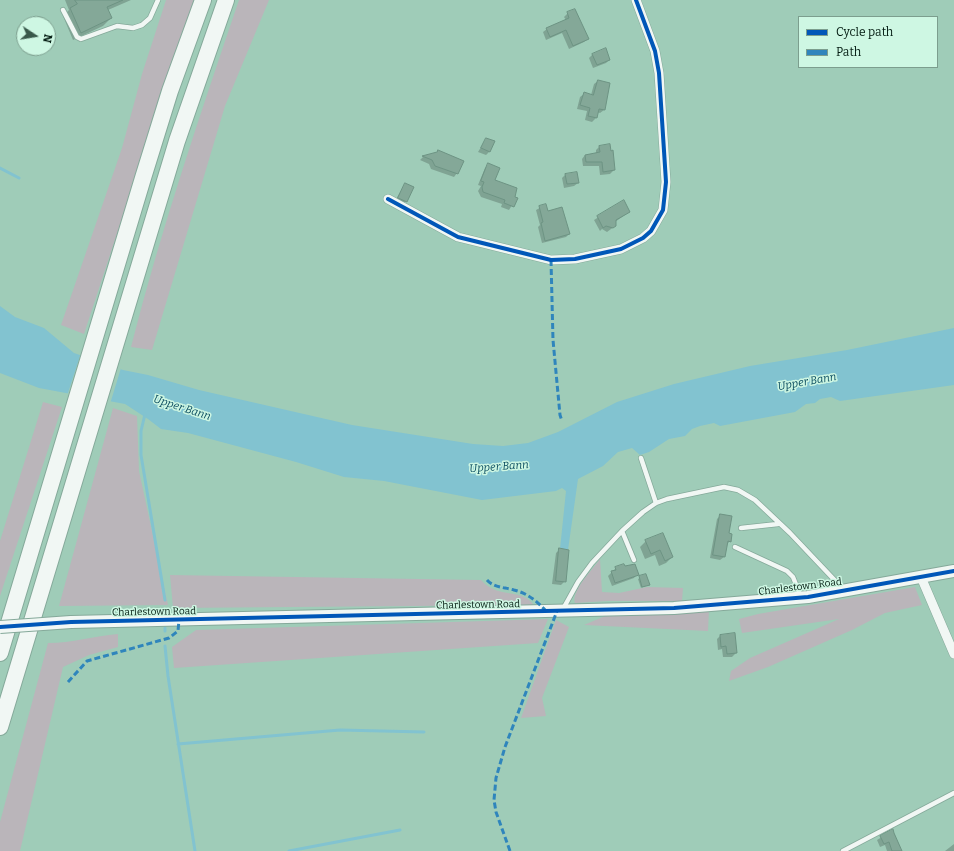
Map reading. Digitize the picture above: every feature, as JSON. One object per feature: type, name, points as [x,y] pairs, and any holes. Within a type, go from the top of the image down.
[{"type":"highway","points":[[0,653],[170,91],[203,0]]},
{"type":"highway","points":[[0,727],[177,141],[226,0]]},
{"type":"main road","name":"Charlestown Road","points":[[0,627],[71,622],[674,608],[801,597],[954,570]]},
{"type":"street","points":[[388,199],[458,237],[551,260],[571,260],[621,249],[643,238],[651,231],[663,210],[666,182],[659,73],[655,51],[636,0]]},
{"type":"street","points":[[921,577],[954,654]]},
{"type":"lane","points":[[63,10],[77,38],[81,39],[116,26],[133,28],[142,25],[150,18],[158,0]]},
{"type":"lane","points":[[641,458],[656,503]]},
{"type":"lane","points":[[562,611],[578,582],[592,563],[622,530],[643,512],[656,503],[718,487],[732,488],[755,500],[778,524],[790,532],[845,590]]},
{"type":"lane","points":[[741,528],[778,524]]},
{"type":"lane","points":[[622,530],[634,560]]},
{"type":"lane","points":[[735,547],[787,571],[792,577],[801,597]]},
{"type":"lane","points":[[843,851],[954,794]]},
{"type":"shaded area","points":[[166,0],[196,0],[181,39],[84,334],[61,325],[122,148],[142,74]]},
{"type":"shaded area","points":[[239,0],[269,0],[225,106],[152,350],[131,347],[168,216]]},
{"type":"shaded area","points":[[43,402],[62,407],[0,596],[0,541]]},
{"type":"shaded area","points":[[113,408],[137,416],[139,471],[168,605],[59,606]]},
{"type":"shaded area","points":[[600,559],[602,592],[619,593],[647,587],[683,588],[682,601],[608,601],[575,603],[576,592],[579,586]]},
{"type":"shaded area","points":[[170,575],[481,580],[488,586],[502,592],[524,597],[534,605],[173,608]]},
{"type":"shaded area","points":[[915,587],[922,605],[885,613],[852,630],[768,667],[729,681],[731,671],[750,658],[839,619],[742,633],[739,619],[758,614]]},
{"type":"shaded area","points":[[709,610],[708,631],[584,625],[605,616]]},
{"type":"shaded area","points":[[548,619],[538,643],[174,668],[172,647],[196,630]]},
{"type":"shaded area","points":[[556,620],[569,627],[542,698],[546,716],[521,718]]},
{"type":"shaded area","points":[[118,634],[118,647],[89,655],[63,667],[20,851],[0,851],[0,822],[48,643],[66,642]]},
{"type":"water","name":"Upper Bann","points":[[0,306],[15,317],[44,328],[74,353],[123,370],[148,375],[199,390],[352,425],[473,444],[503,446],[528,443],[558,432],[617,402],[674,384],[750,366],[847,350],[954,328],[954,385],[840,401],[831,397],[820,399],[815,403],[806,404],[795,412],[720,426],[714,423],[700,426],[692,429],[685,436],[669,439],[649,452],[640,455],[632,448],[618,452],[603,466],[578,479],[568,550],[560,549],[566,491],[562,488],[556,491],[482,500],[384,481],[344,477],[296,462],[188,433],[161,429],[125,404],[39,388],[0,373]]},
{"type":"pier","points":[[81,353],[121,368],[110,404],[67,396]]},
{"type":"building","points":[[75,0],[123,0],[107,7],[112,18],[81,33],[70,8],[77,4]]},
{"type":"building","points":[[575,9],[589,39],[573,46],[566,30],[550,37],[546,28],[569,18],[567,12]]},
{"type":"building","points":[[606,48],[610,60],[597,65],[592,54]]},
{"type":"building","points":[[598,80],[610,83],[605,110],[599,109],[597,118],[588,116],[590,108],[580,105],[584,92],[593,95]]},
{"type":"building","points":[[486,138],[495,141],[490,152],[481,148]]},
{"type":"building","points":[[610,144],[611,151],[613,150],[615,170],[603,172],[602,162],[586,162],[585,155],[600,152],[599,146]]},
{"type":"building","points":[[438,150],[464,161],[458,174],[435,166],[432,160],[422,156],[437,152]]},
{"type":"building","points":[[488,163],[500,168],[495,180],[517,188],[515,197],[518,198],[514,207],[504,203],[505,200],[483,192],[482,187],[484,182],[481,181]]},
{"type":"building","points":[[577,172],[579,183],[567,184],[565,174]]},
{"type":"building","points":[[405,183],[414,187],[407,202],[398,198]]},
{"type":"building","points":[[624,200],[630,212],[616,220],[616,226],[613,228],[606,226],[603,228],[597,216]]},
{"type":"building","points":[[546,204],[548,211],[562,207],[570,234],[545,241],[541,223],[543,222],[539,206]]},
{"type":"building","points":[[720,514],[732,516],[729,533],[732,534],[731,542],[728,541],[725,557],[713,555]]},
{"type":"building","points":[[663,533],[673,557],[665,561],[660,550],[651,554],[645,540]]},
{"type":"building","points":[[559,548],[569,550],[566,582],[556,581]]},
{"type":"building","points":[[624,564],[625,566],[635,564],[639,575],[615,583],[611,571],[616,570],[615,567]]},
{"type":"building","points":[[646,574],[650,585],[642,587],[639,576]]},
{"type":"building","points":[[735,633],[737,653],[727,654],[726,646],[721,647],[720,635]]},
{"type":"building","points":[[893,829],[902,851],[892,851],[889,842],[884,844],[880,836]]},
{"type":"waterway","points":[[0,168],[19,178]]},
{"type":"waterway","points":[[145,414],[141,431],[141,455],[165,600]]},
{"type":"waterway","points":[[165,646],[168,676],[195,851]]},
{"type":"waterway","points":[[178,744],[340,730],[424,732]]},
{"type":"waterway","points":[[289,851],[400,830]]},
{"type":"marked path","points":[[551,260],[553,340],[560,415],[562,421]]},
{"type":"marked path","points":[[487,580],[496,586],[519,591],[527,595],[546,611]]},
{"type":"marked path","points":[[510,851],[496,812],[494,800],[496,778],[505,747],[557,611]]},
{"type":"marked path","points":[[68,682],[87,661],[169,638],[178,631],[179,620]]},
{"type":"cycle path","points":[[388,199],[458,237],[551,260],[575,259],[621,249],[643,238],[651,231],[663,210],[666,182],[659,73],[655,51],[636,0]]},
{"type":"cycle path","points":[[0,627],[71,622],[674,608],[808,597],[954,571]]}]
